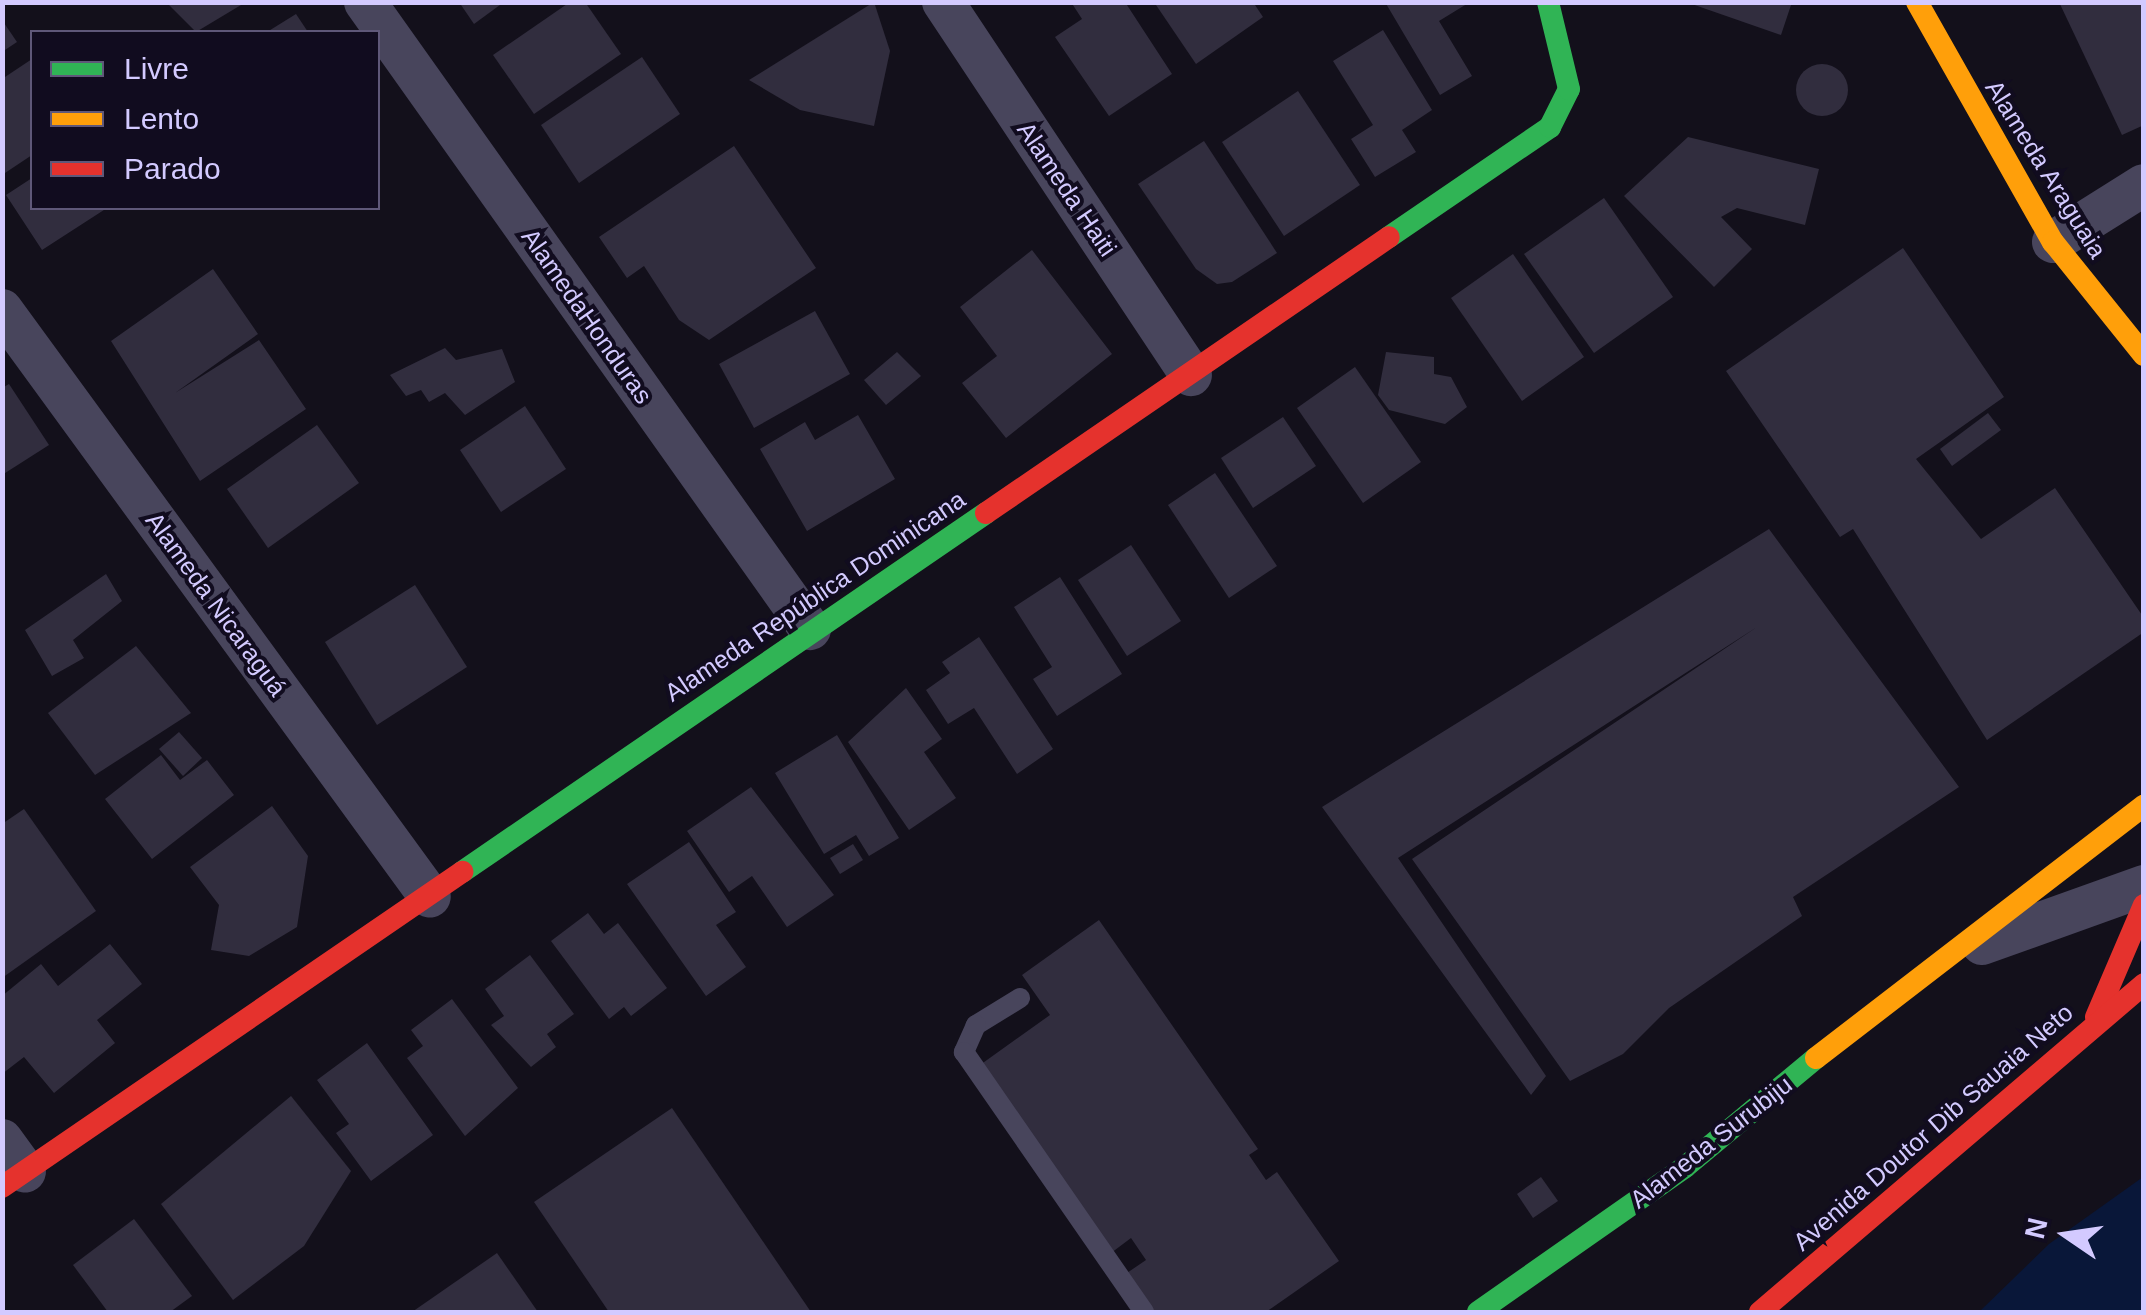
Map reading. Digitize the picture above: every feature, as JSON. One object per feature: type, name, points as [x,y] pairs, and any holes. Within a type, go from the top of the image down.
[{"type":"street","name":"AlamedaHonduras","points":[[365,2],[810,629]]},
{"type":"street","name":"Alameda Haiti","points":[[942,2],[1191,375]]},
{"type":"street","name":"Alameda República Dominicana","points":[[10,1166],[430,897],[810,629],[1191,375],[1550,127],[1568,89],[1548,2]]},
{"type":"street","name":"Alameda Araguaia","points":[[1918,2],[2053,242],[2144,356]]},
{"type":"street","points":[[2053,242],[2144,185]]},
{"type":"street","name":"Alameda Nicaraguá","points":[[2,310],[430,897]]},
{"type":"street","name":"Alameda Surubiju","points":[[1478,1312],[1686,1167],[1934,959],[2144,805]]},
{"type":"street","name":"Alameda Surubiju","points":[[1934,959],[2144,886]]},
{"type":"street","points":[[2093,1024],[2144,905]]},
{"type":"street","name":"Avenida Doutor Dib Sauaia Neto","points":[[1760,1312],[2144,984]]},
{"type":"lane","points":[[1020,998],[976,1025],[964,1052],[1144,1312]]},
{"type":"water","points":[[2143,1177],[2143,1312],[1979,1312],[2049,1244]]},
{"type":"building","points":[[166,2],[246,2],[199,30],[194,30]]},
{"type":"building","points":[[459,2],[504,2],[474,24]]},
{"type":"building","points":[[570,2],[585,2],[621,54],[534,114],[493,55]]},
{"type":"building","points":[[874,2],[890,51],[874,126],[800,110],[749,80]]},
{"type":"building","points":[[1071,2],[1125,2],[1172,74],[1109,116],[1055,37],[1082,19]]},
{"type":"building","points":[[1154,2],[1253,2],[1263,17],[1196,64]]},
{"type":"building","points":[[1385,2],[1470,2],[1439,21],[1472,76],[1440,95]]},
{"type":"building","points":[[1686,2],[1792,2],[1781,35]]},
{"type":"building","points":[[2059,2],[2144,2],[2144,125],[2122,135]]},
{"type":"building","points":[[296,14],[307,30],[270,30]]},
{"type":"building","points":[[2,20],[17,42],[2,52]]},
{"type":"building","points":[[1383,30],[1432,110],[1402,130],[1416,152],[1375,177],[1351,139],[1373,125],[1333,61]]},
{"type":"building","points":[[642,57],[680,114],[579,183],[541,125]]},
{"type":"building","points":[[30,60],[30,156],[2,175],[2,79]]},
{"type":"building","points":[[1822,64],[1841,71],[1848,90],[1841,109],[1822,116],[1803,109],[1796,90],[1803,71]]},
{"type":"building","points":[[1298,91],[1360,185],[1284,236],[1222,142]]},
{"type":"building","points":[[1688,137],[1819,169],[1805,225],[1737,208],[1721,217],[1752,249],[1714,287],[1624,196]]},
{"type":"building","points":[[1204,141],[1277,253],[1232,282],[1217,284],[1196,269],[1138,184]]},
{"type":"building","points":[[734,146],[816,268],[709,340],[679,320],[644,266],[627,278],[599,237]]},
{"type":"building","points":[[30,179],[30,210],[104,210],[42,250],[6,195]]},
{"type":"building","points":[[1604,198],[1673,297],[1594,353],[1524,254]]},
{"type":"building","points":[[1903,248],[2004,397],[1916,459],[1981,539],[2055,488],[2144,618],[2144,632],[1987,740],[1853,529],[1840,537],[1726,371]]},
{"type":"building","points":[[1032,250],[1112,354],[1006,438],[962,383],[997,356],[960,307]]},
{"type":"building","points":[[1513,254],[1584,357],[1522,401],[1451,298]]},
{"type":"building","points":[[213,269],[258,334],[175,393],[259,340],[306,409],[200,481],[111,341]]},
{"type":"building","points":[[815,311],[850,374],[754,428],[719,364]]},
{"type":"building","points":[[445,348],[456,360],[502,349],[515,382],[465,415],[445,393],[429,402],[421,390],[406,396],[390,375]]},
{"type":"building","points":[[897,352],[921,376],[886,405],[864,380]]},
{"type":"building","points":[[1386,352],[1434,357],[1434,374],[1451,377],[1467,407],[1445,424],[1389,410],[1378,395]]},
{"type":"building","points":[[1355,367],[1421,462],[1363,503],[1297,408]]},
{"type":"building","points":[[9,384],[49,445],[2,475],[2,388]]},
{"type":"building","points":[[525,406],[566,469],[501,512],[460,450]]},
{"type":"building","points":[[1988,413],[2001,430],[1952,466],[1940,449]]},
{"type":"building","points":[[858,415],[895,479],[807,531],[760,449],[805,422],[815,440]]},
{"type":"building","points":[[1283,417],[1316,466],[1253,508],[1221,458]]},
{"type":"building","points":[[317,425],[359,483],[268,548],[227,489]]},
{"type":"building","points":[[1215,473],[1277,566],[1229,598],[1168,505]]},
{"type":"building","points":[[1769,529],[1959,787],[1793,897],[1802,916],[1669,1008],[1623,1054],[1570,1081],[1412,859],[1757,627],[1398,858],[1546,1076],[1531,1095],[1322,807]]},
{"type":"building","points":[[1131,545],[1181,621],[1127,656],[1078,580]]},
{"type":"building","points":[[106,574],[122,601],[73,640],[84,658],[52,676],[25,630]]},
{"type":"building","points":[[1060,577],[1122,674],[1057,716],[1033,679],[1052,667],[1014,607]]},
{"type":"building","points":[[415,585],[467,667],[377,725],[325,642]]},
{"type":"building","points":[[979,637],[1053,749],[1017,774],[974,708],[948,724],[926,690],[950,673],[942,662]]},
{"type":"building","points":[[136,646],[191,713],[95,775],[48,713]]},
{"type":"building","points":[[906,688],[942,739],[924,752],[956,798],[909,830],[848,742]]},
{"type":"building","points":[[179,732],[202,758],[183,776],[159,749]]},
{"type":"building","points":[[837,735],[899,838],[869,856],[856,835],[824,854],[775,773]]},
{"type":"building","points":[[161,755],[180,780],[207,760],[234,795],[152,859],[105,799]]},
{"type":"building","points":[[751,787],[834,895],[787,927],[752,876],[729,892],[687,831]]},
{"type":"building","points":[[272,806],[308,856],[297,927],[249,956],[211,950],[219,905],[190,867]]},
{"type":"building","points":[[24,809],[96,911],[2,978],[2,824]]},
{"type":"building","points":[[689,842],[736,912],[716,925],[746,967],[706,996],[627,884]]},
{"type":"building","points":[[853,844],[863,860],[840,874],[830,858]]},
{"type":"building","points":[[588,913],[604,934],[618,923],[667,988],[631,1016],[624,1007],[609,1019],[551,941]]},
{"type":"building","points":[[1099,920],[1258,1149],[1249,1155],[1266,1180],[1277,1172],[1339,1261],[1266,1312],[1151,1312],[1124,1275],[1146,1260],[1131,1238],[1111,1253],[980,1065],[1050,1015],[1022,975]]},
{"type":"building","points":[[110,944],[142,984],[97,1020],[115,1043],[54,1093],[24,1057],[2,1074],[2,996],[41,964],[58,986]]},
{"type":"building","points":[[530,955],[574,1014],[547,1034],[556,1047],[531,1067],[491,1025],[504,1016],[485,989]]},
{"type":"building","points":[[452,999],[518,1088],[465,1136],[407,1058],[423,1046],[411,1030]]},
{"type":"building","points":[[367,1043],[433,1135],[371,1181],[336,1133],[349,1124],[317,1080]]},
{"type":"building","points":[[291,1096],[351,1171],[304,1246],[233,1300],[161,1204]]},
{"type":"building","points":[[672,1108],[811,1312],[609,1312],[534,1202]]},
{"type":"building","points":[[1541,1177],[1558,1201],[1533,1218],[1517,1194]]},
{"type":"building","points":[[134,1219],[192,1296],[170,1312],[108,1312],[73,1265]]},
{"type":"building","points":[[497,1253],[538,1312],[412,1312]]},
{"type":"traffic: fast","points":[[1389,237],[1550,127],[1569,89],[1548,2]]},
{"type":"traffic: fast","points":[[462,872],[986,513]]},
{"type":"traffic: fast","points":[[1478,1312],[1685,1167],[1816,1058]]},
{"type":"traffic: slow","points":[[1917,2],[2053,242],[2144,355]]},
{"type":"traffic: slow","points":[[1816,1058],[2144,805]]},
{"type":"traffic: jam","points":[[986,513],[1389,237]]},
{"type":"traffic: jam","points":[[2,1187],[462,872]]},
{"type":"traffic: jam","points":[[2096,1017],[2144,905]]},
{"type":"traffic: jam","points":[[1760,1312],[2144,984]]}]
